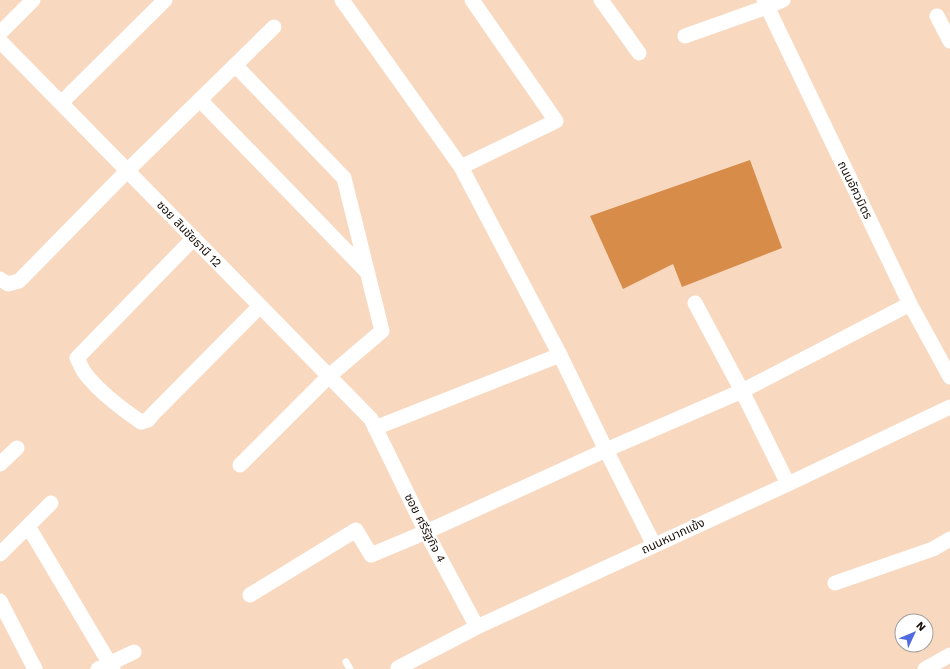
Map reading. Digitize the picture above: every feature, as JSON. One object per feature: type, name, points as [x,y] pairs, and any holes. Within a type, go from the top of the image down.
[{"type":"street","points":[[0,33],[33,0]]},
{"type":"street","points":[[61,103],[165,0]]},
{"type":"street","points":[[342,0],[461,167],[560,355],[654,545]]},
{"type":"street","points":[[461,167],[556,121],[472,0]]},
{"type":"street","points":[[601,0],[639,53]]},
{"type":"street","points":[[685,36],[766,4],[783,0]]},
{"type":"street","name":"ถนนอัศวมิตร","points":[[766,4],[910,304],[950,377]]},
{"type":"street","points":[[937,16],[950,41]]},
{"type":"street","points":[[0,279],[8,284],[19,281],[127,171],[274,27]]},
{"type":"street","name":"ซอย สินชัยธานี 12","points":[[0,41],[371,419],[375,428]]},
{"type":"street","points":[[235,65],[344,178],[382,331],[329,376],[240,465]]},
{"type":"street","points":[[200,100],[367,272]]},
{"type":"street","points":[[194,238],[77,358],[87,376],[105,395],[123,410],[141,422],[148,420],[260,306]]},
{"type":"street","points":[[696,303],[788,484]]},
{"type":"street","points":[[250,595],[356,530],[370,555],[426,532],[606,450],[742,391],[910,304]]},
{"type":"street","points":[[375,428],[560,355]]},
{"type":"street","name":"ถนนหมากแข้ง","points":[[397,668],[477,627],[788,484],[950,407]]},
{"type":"street","name":"ซอย ศรีรัฐกิจ 4","points":[[375,428],[426,532],[477,627]]},
{"type":"street","points":[[0,464],[17,448]]},
{"type":"street","points":[[0,554],[51,503]]},
{"type":"street","points":[[28,526],[107,667],[134,652]]},
{"type":"street","points":[[835,583],[933,549],[950,539]]},
{"type":"street","points":[[0,601],[35,669]]},
{"type":"street","points":[[925,669],[950,655]]},
{"type":"lane","points":[[346,662],[350,669]]},
{"type":"shaded area","points":[[750,160],[782,248],[682,287],[673,264],[623,289],[590,216]]}]
